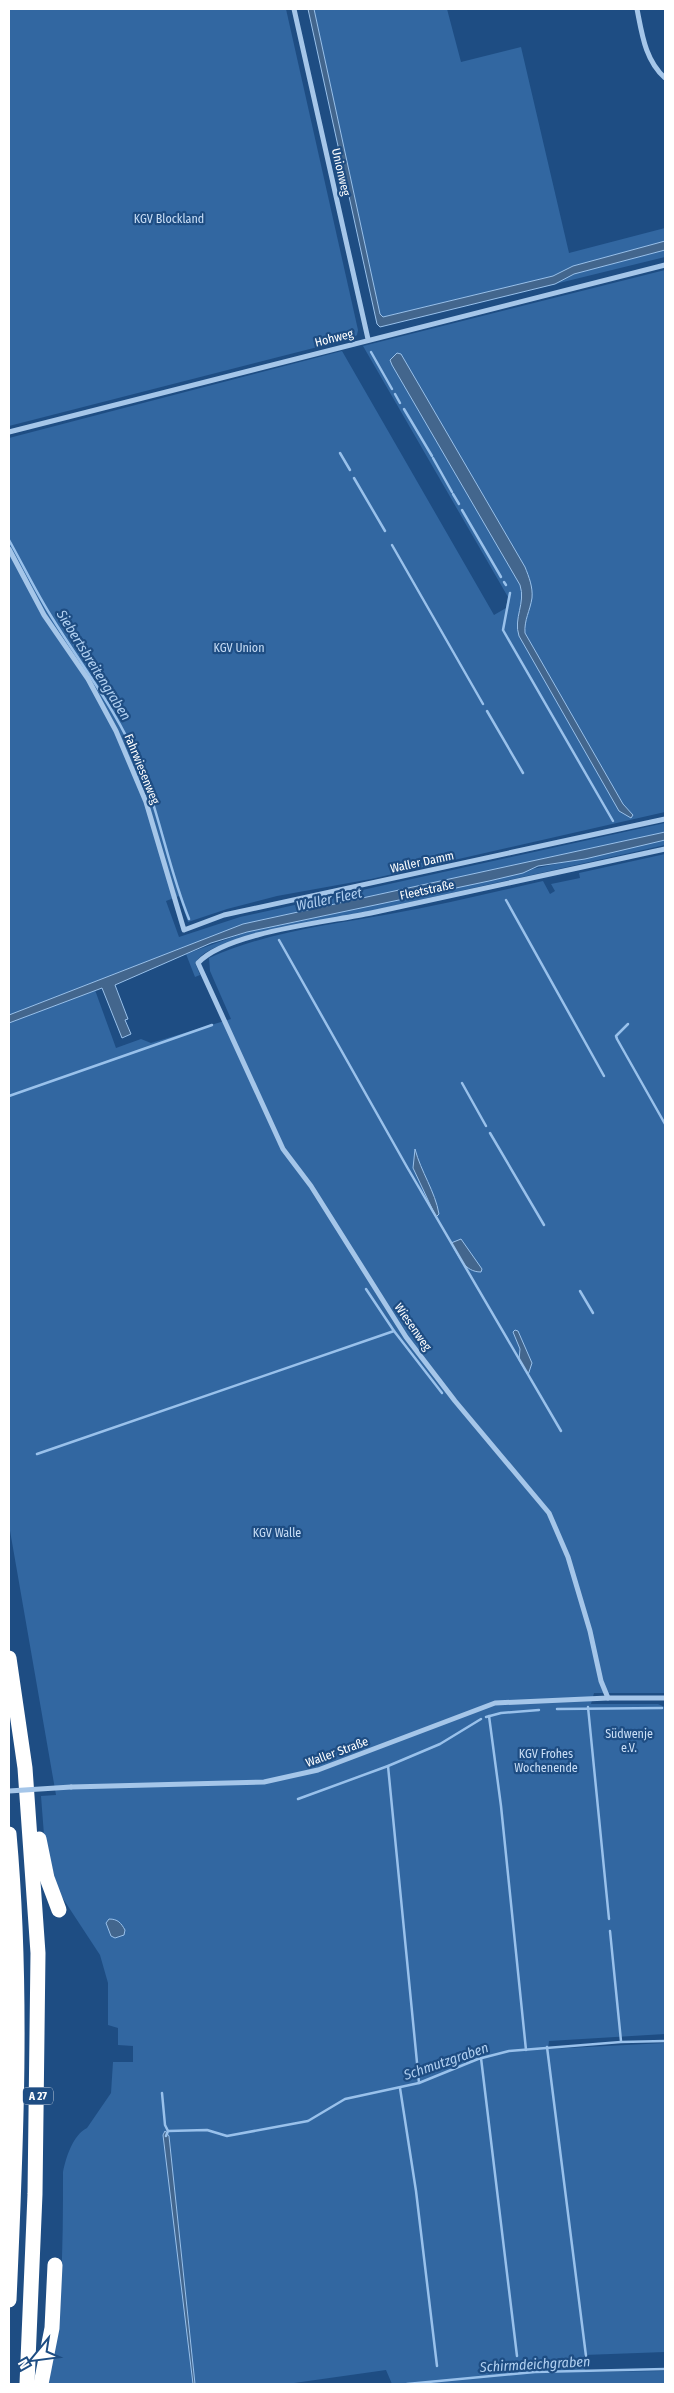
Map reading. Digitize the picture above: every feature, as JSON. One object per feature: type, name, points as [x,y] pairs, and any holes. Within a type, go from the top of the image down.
[{"type":"highway","name":"A 27","points":[[9,1658],[28,1807],[38,1953],[38,2060],[27,2384]]},
{"type":"highway","points":[[28,1807],[39,1840],[47,1878],[59,1910]]},
{"type":"highway","name":"A 27","points":[[9,1834],[16,1918],[18,1995],[15,2172],[9,2300]]},
{"type":"highway","points":[[41,2384],[52,2328],[55,2265]]},
{"type":"street","name":"Unionweg","points":[[294,9],[368,340]]},
{"type":"street","points":[[637,9],[646,52],[656,70],[665,78]]},
{"type":"street","name":"Hohweg","points":[[9,432],[665,265]]},
{"type":"street","name":"Fahrwiesenweg","points":[[9,550],[44,615],[88,679],[116,731],[146,802],[184,930]]},
{"type":"street","name":"Waller Damm","points":[[184,930],[224,915],[665,819]]},
{"type":"street","name":"Fleetstraße","points":[[198,963],[207,954],[271,931],[370,913],[665,849]]},
{"type":"street","name":"Wiesenweg","points":[[198,963],[283,1149],[311,1186],[406,1337],[548,1513],[568,1557],[590,1631],[601,1681],[608,1698]]},
{"type":"street","name":"Waller Straße","points":[[9,1791],[105,1785],[208,1785],[286,1778],[348,1760],[495,1703],[608,1698],[665,1698]]},
{"type":"green space","name":"KGV Blockland","points":[[9,9],[286,9],[358,330],[357,335],[353,338],[9,426]]},
{"type":"green space","points":[[314,9],[447,9],[461,62],[521,47],[569,253],[665,228],[665,241],[573,266],[553,276],[383,317],[380,314]]},
{"type":"green space","points":[[665,250],[665,257],[555,284],[574,274]]},
{"type":"green space","name":"KGV Union","points":[[665,270],[665,812],[371,879],[277,896],[227,909],[188,922],[179,896],[166,901],[179,937],[240,917],[665,823],[665,832],[243,924],[9,1015],[9,438],[342,351],[494,615],[506,608],[508,597],[363,346]]},
{"type":"green space","points":[[665,840],[665,845],[227,943],[209,950],[198,959],[195,963],[200,975],[195,977],[186,954],[247,932]]},
{"type":"green space","points":[[665,854],[665,1693],[594,1693],[591,1704],[658,1704],[665,1707],[665,2034],[549,2041],[548,2049],[665,2043],[665,2352],[584,2355],[585,2372],[665,2371],[665,2384],[392,2384],[386,2370],[287,2384],[195,2384],[169,2136],[165,2131],[193,2384],[48,2384],[57,2332],[59,2305],[64,2166],[74,2141],[87,2128],[111,2093],[113,2062],[133,2062],[133,2046],[118,2045],[118,2028],[108,2025],[108,1983],[100,1955],[58,1891],[44,1835],[41,1796],[56,1795],[9,1525],[9,1023],[95,990],[116,1048],[141,1039],[151,1043],[231,1019],[210,971],[209,958],[231,949],[298,930],[429,907],[543,881],[550,894],[555,891],[551,884],[580,878],[579,873]]},
{"type":"shaded area","points":[[308,9],[314,9],[380,314],[383,317],[553,276],[573,266],[665,241],[665,250],[574,274],[555,284],[380,327],[377,324]]},
{"type":"shaded area","points":[[397,353],[401,354],[525,567],[532,594],[525,624],[525,633],[623,804],[633,815],[631,818],[619,811],[519,636],[517,623],[522,598],[520,585],[392,365],[390,360]]},
{"type":"shaded area","points":[[665,832],[665,840],[585,859],[538,866],[523,873],[489,881],[247,932],[211,943],[115,985],[128,1019],[125,1020],[131,1034],[122,1038],[102,988],[9,1023],[9,1015],[243,924]]},
{"type":"shaded area","points":[[415,1149],[437,1206],[439,1214],[436,1217],[413,1168]]},
{"type":"shaded area","points":[[461,1239],[482,1269],[481,1272],[466,1266],[451,1243]]},
{"type":"shaded area","points":[[515,1330],[518,1331],[532,1363],[528,1375],[519,1360],[520,1349],[513,1332]]},
{"type":"shaded area","points":[[109,1919],[121,1923],[125,1930],[124,1935],[115,1938],[111,1936],[106,1923]]},
{"type":"shaded area","points":[[165,2131],[169,2136],[195,2384],[193,2384],[163,2135]]},
{"type":"waterway","points":[[371,352],[392,389]]},
{"type":"waterway","points":[[395,394],[400,403]]},
{"type":"waterway","points":[[404,409],[432,456]]},
{"type":"waterway","points":[[340,453],[350,470]]},
{"type":"waterway","points":[[433,458],[452,492]]},
{"type":"waterway","points":[[354,478],[385,531]]},
{"type":"waterway","points":[[453,494],[459,504]]},
{"type":"waterway","points":[[462,510],[501,577]]},
{"type":"waterway","name":"Siebertsbreitengraben","points":[[9,540],[45,607],[103,696],[131,746],[148,788],[189,919]]},
{"type":"waterway","points":[[392,545],[483,704]]},
{"type":"waterway","points":[[510,593],[503,630],[613,821]]},
{"type":"waterway","points":[[487,711],[523,773]]},
{"type":"waterway","points":[[506,900],[604,1076]]},
{"type":"waterway","points":[[279,940],[407,1167],[561,1431]]},
{"type":"waterway","points":[[628,1024],[616,1036],[617,1039],[665,1124]]},
{"type":"waterway","points":[[9,1096],[212,1025]]},
{"type":"waterway","points":[[462,1083],[486,1126]]},
{"type":"waterway","points":[[490,1133],[544,1225]]},
{"type":"waterway","points":[[366,1289],[394,1331],[442,1393]]},
{"type":"waterway","points":[[580,1291],[593,1313]]},
{"type":"waterway","points":[[37,1454],[394,1331]]},
{"type":"waterway","points":[[588,1707],[609,1919]]},
{"type":"waterway","points":[[557,1709],[662,1708]]},
{"type":"waterway","points":[[486,1717],[501,1713],[539,1710]]},
{"type":"waterway","points":[[489,1716],[501,1806],[526,2050]]},
{"type":"waterway","points":[[298,1799],[388,1766],[440,1744],[481,1719]]},
{"type":"waterway","points":[[388,1766],[419,2083]]},
{"type":"waterway","points":[[610,1931],[621,2041]]},
{"type":"waterway","name":"Schmutzgraben","points":[[166,2136],[168,2131],[207,2130],[227,2136],[308,2121],[345,2099],[419,2083],[478,2059],[509,2051],[621,2042],[665,2041]]},
{"type":"waterway","points":[[547,2047],[586,2356]]},
{"type":"waterway","points":[[481,2058],[517,2356]]},
{"type":"waterway","points":[[400,2088],[416,2191],[437,2366]]},
{"type":"waterway","points":[[162,2093],[165,2125],[168,2131]]},
{"type":"waterway","name":"Schirmdeichgraben","points":[[407,2384],[535,2372],[665,2369]]},
{"type":"water label","name":"Waller Fleet","points":[[329,899]]},
{"type":"park label","name":"KGV Walle","points":[[277,1533]]},
{"type":"park label","name":"Südwenje e.V.","points":[[629,1741]]},
{"type":"park label","name":"KGV Frohes Wochenende","points":[[546,1761]]}]
